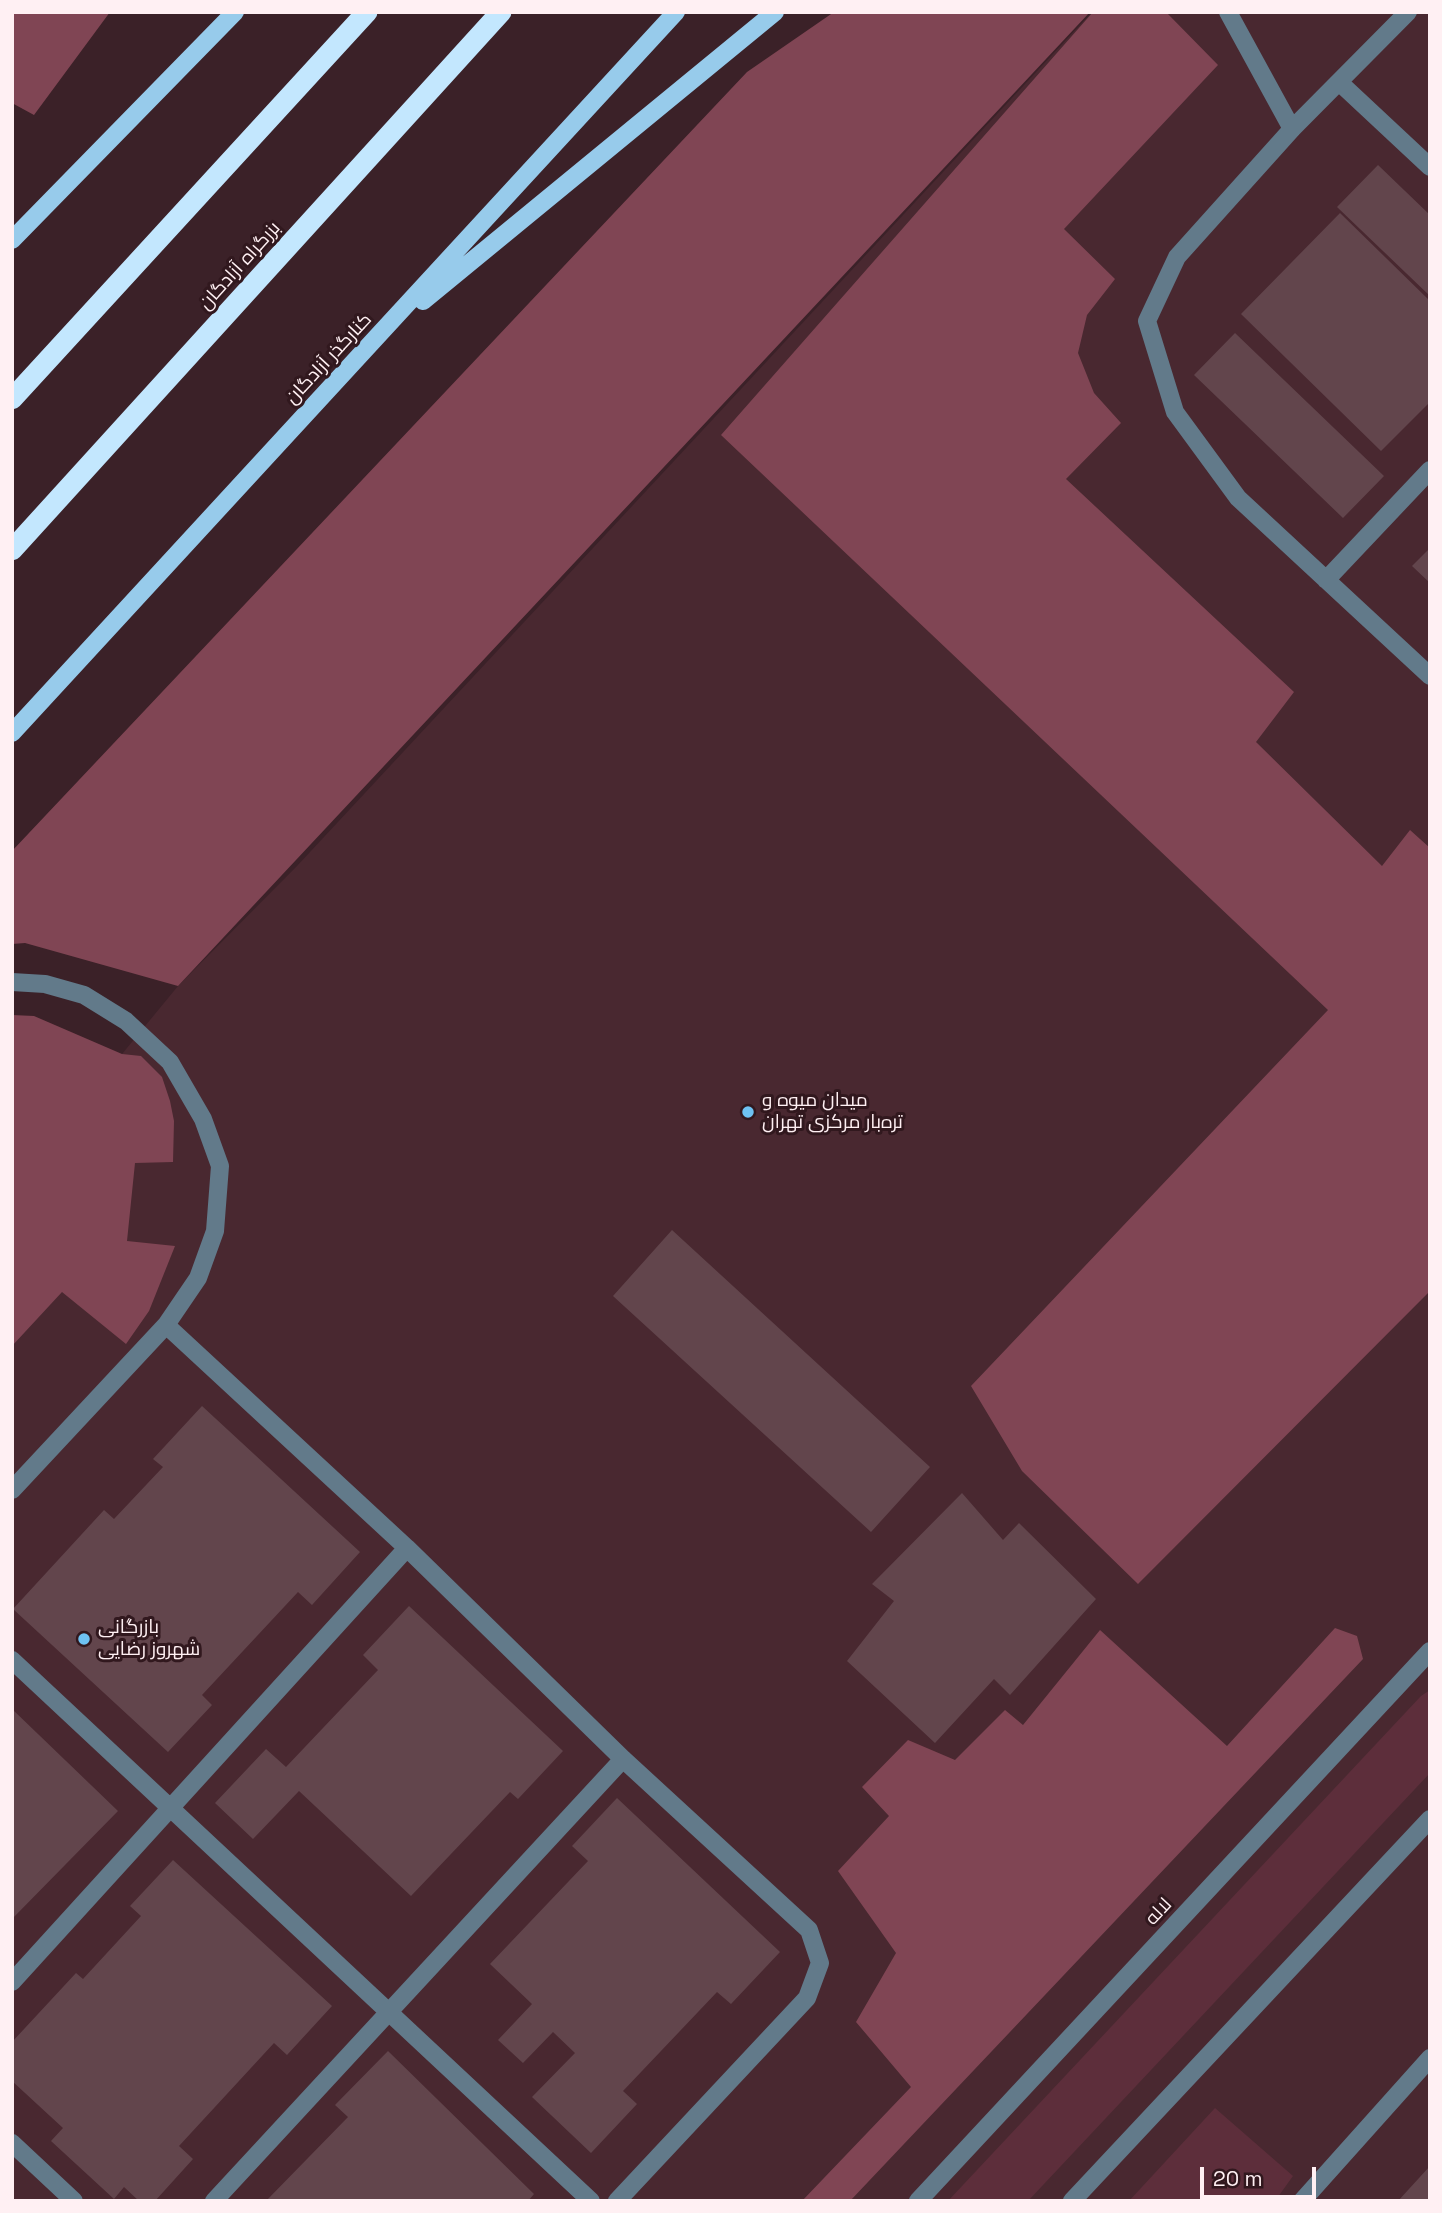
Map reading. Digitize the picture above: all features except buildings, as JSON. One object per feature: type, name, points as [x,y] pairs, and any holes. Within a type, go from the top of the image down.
[{"type":"highway","points":[[12,399],[367,12]]},
{"type":"highway","name":"بزرگراه آزادگان","points":[[12,550],[501,12]]},
{"type":"main road","points":[[12,240],[235,12]]},
{"type":"main road","name":"کنارگذر آزادگان","points":[[12,733],[676,12]]},
{"type":"main road","points":[[374,341],[775,12]]},
{"type":"street","points":[[1228,12],[1292,129]]},
{"type":"street","points":[[1408,12],[1292,129],[1177,257],[1147,321],[1175,412],[1238,498],[1430,676]]},
{"type":"street","points":[[1339,82],[1430,167]]},
{"type":"street","points":[[1326,580],[1430,470]]},
{"type":"street","points":[[12,982],[45,984],[85,995],[126,1021],[170,1062],[203,1119],[220,1166],[215,1231],[198,1278],[166,1325],[12,1490]]},
{"type":"street","points":[[166,1325],[407,1548],[623,1759],[809,1930],[820,1964],[807,1998],[617,2201]]},
{"type":"street","points":[[12,1982],[407,1548]]},
{"type":"street","name":"لاله","points":[[918,2201],[1430,1651]]},
{"type":"street","points":[[12,1660],[591,2201]]},
{"type":"street","points":[[214,2201],[623,1759]]},
{"type":"street","points":[[1072,2201],[1430,1819]]},
{"type":"street","points":[[1302,2201],[1430,2058]]},
{"type":"street","points":[[12,2143],[74,2201]]},
{"type":"shaded area","points":[[12,12],[110,12],[34,115],[12,103]]},
{"type":"shaded area","points":[[834,12],[1090,12],[178,986],[25,943],[12,944],[12,851],[747,72]]},
{"type":"shaded area","name":"میدان میوه و تره‌بار مرکزی تهران","points":[[1092,12],[1430,12],[1430,2201],[12,2201],[12,1171],[122,1054],[178,986],[297,866]]},
{"type":"shaded area","points":[[1093,12],[1166,12],[1218,65],[1064,229],[1115,279],[1087,315],[1078,353],[1094,393],[1121,423],[1066,479],[1294,692],[1256,742],[1382,866],[1410,830],[1430,848],[1430,1291],[1138,1584],[1022,1471],[971,1386],[1328,1010],[721,435]]},
{"type":"shaded area","points":[[12,1015],[34,1016],[122,1054],[141,1056],[162,1077],[174,1121],[173,1162],[135,1163],[127,1241],[175,1246],[149,1311],[126,1344],[62,1292],[12,1346]]},
{"type":"shaded area","points":[[1335,1628],[1357,1636],[1363,1659],[850,2201],[802,2201],[911,2087],[856,2022],[896,1953],[838,1871],[889,1816],[862,1787],[908,1740],[955,1760],[1005,1710],[1023,1725],[1100,1630],[1227,1746]]},
{"type":"shaded area","points":[[1430,1690],[1430,1773],[1028,2201],[948,2201],[1421,1696]]},
{"type":"shaded area","points":[[1215,2108],[1293,2176],[1275,2201],[1129,2201]]},
{"type":"place","name":"میدان میوه و تره‌بار مرکزی تهران","points":[[748,1112]]},
{"type":"place","name":"بازرگانی شهروز رضایی","points":[[84,1639]]}]
